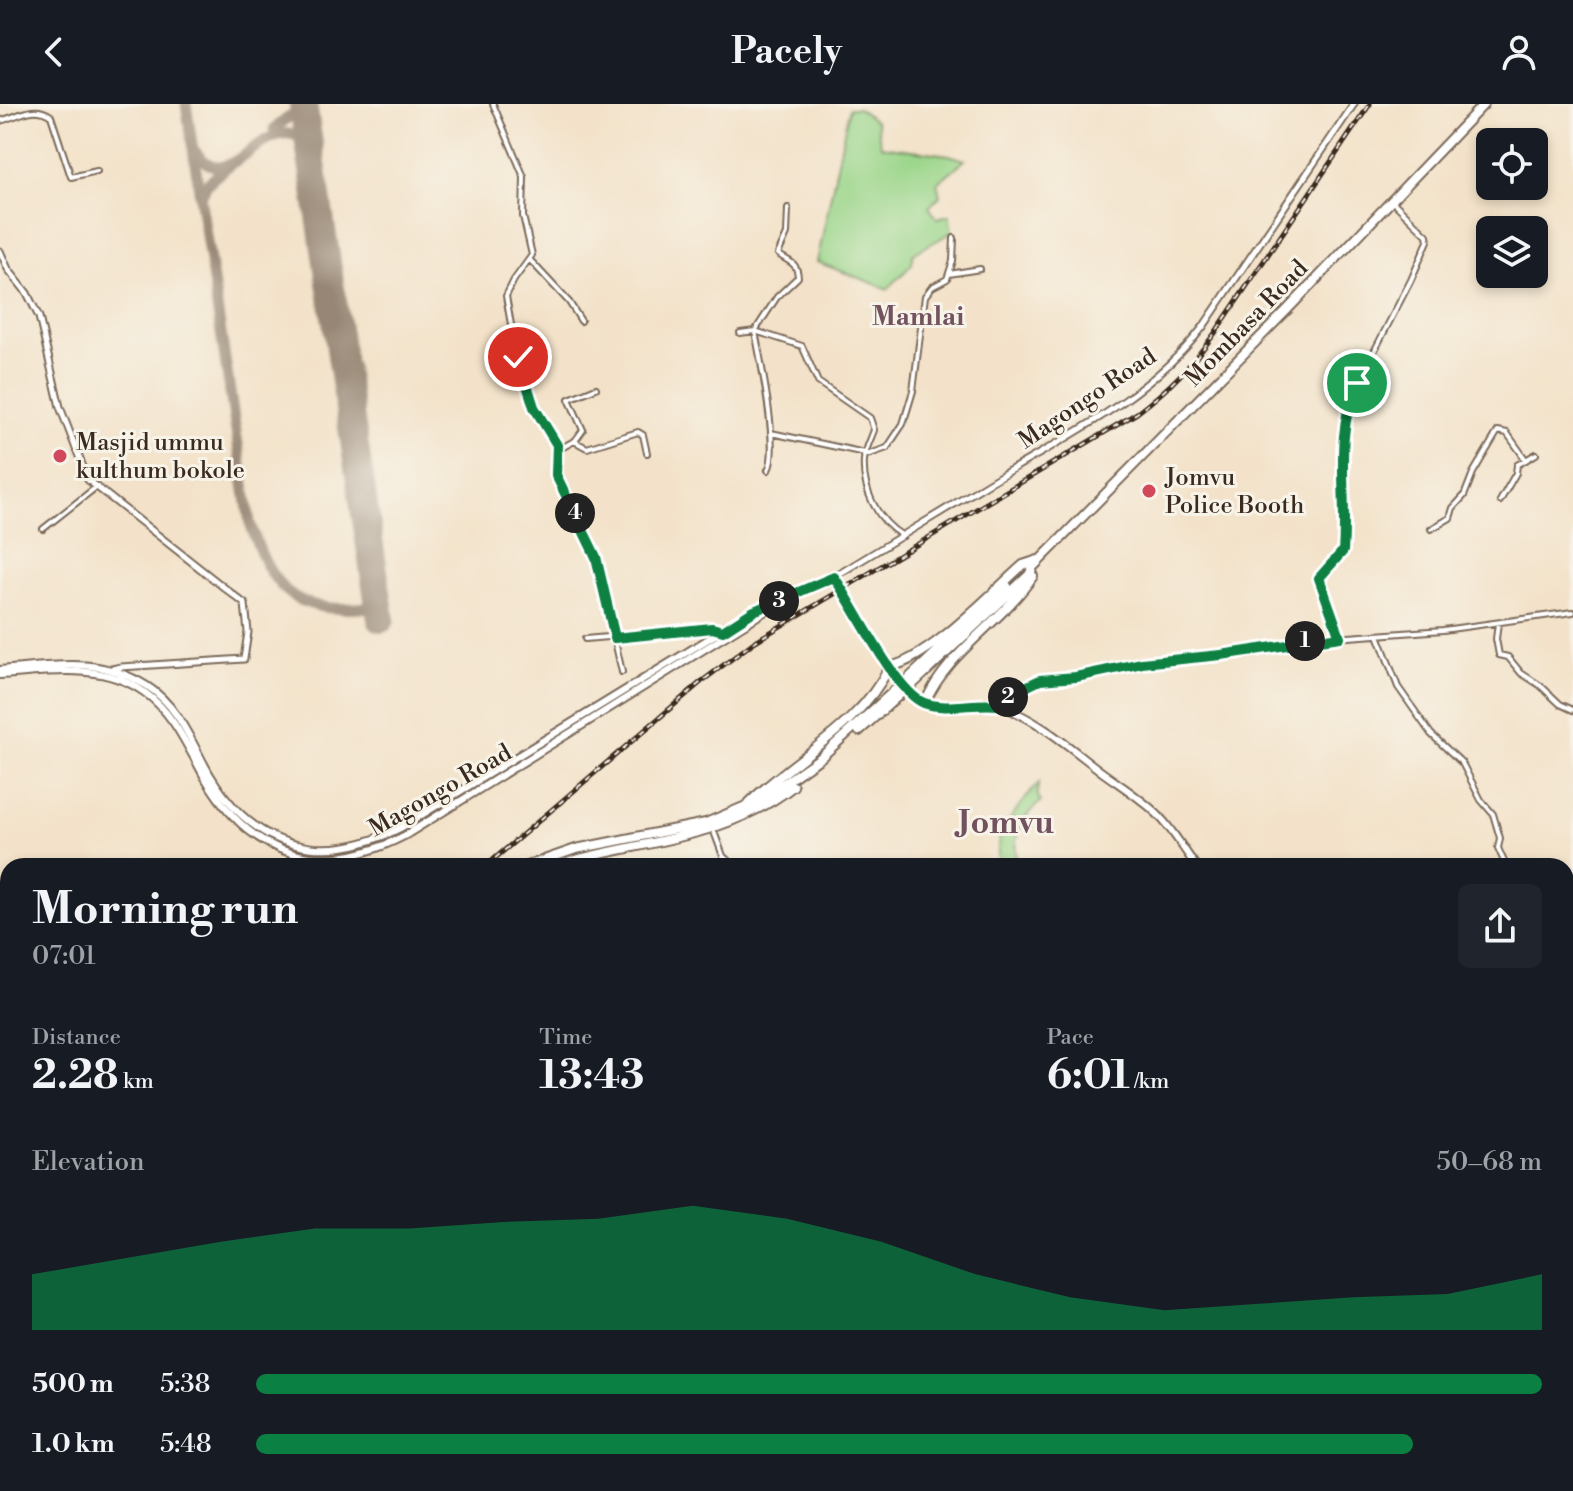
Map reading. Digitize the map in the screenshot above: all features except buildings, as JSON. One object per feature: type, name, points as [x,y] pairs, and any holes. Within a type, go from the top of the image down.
[{"type":"highway","name":"Mombasa Road","points":[[551,858],[584,847],[706,823],[746,807],[784,785],[913,684],[1029,575],[1033,567],[1484,104]]},
{"type":"highway","points":[[746,807],[765,787],[789,772],[849,720],[885,677],[889,667],[927,649],[1023,565],[1043,558]]},
{"type":"highway","points":[[925,703],[930,691],[961,652],[1008,609],[1043,558]]},
{"type":"highway","name":"Mombasa Road","points":[[588,858],[713,829],[765,805],[801,779],[846,738]]},
{"type":"main road","name":"Magongo Road","points":[[0,672],[78,663],[111,670],[142,683],[165,700],[229,803],[246,820],[266,833],[293,844],[327,849],[372,842],[402,827],[754,611],[834,577]]},
{"type":"main road","points":[[834,577],[889,667],[911,696],[925,703],[946,706],[974,703],[998,705],[1056,737],[1147,806],[1169,828],[1190,858]]},
{"type":"main road","name":"Magongo Road","points":[[0,672],[76,671],[118,680],[142,691],[166,713],[228,811],[260,838],[293,854],[316,858],[354,856],[406,835],[789,597]]},
{"type":"main road","points":[[402,827],[406,835]]},
{"type":"street","points":[[493,104],[524,177],[523,216],[532,255],[511,284],[506,302],[531,402],[558,450],[555,473],[596,557],[622,672]]},
{"type":"street","name":"Magongo Road","points":[[834,577],[1104,414],[1171,364],[1203,327],[1354,104]]},
{"type":"street","points":[[0,121],[33,109],[43,110],[51,116],[71,177],[97,171]]},
{"type":"street","points":[[1340,637],[1319,578],[1343,551],[1344,419],[1357,383],[1428,241],[1427,235],[1392,201]]},
{"type":"street","points":[[768,470],[772,458],[771,433],[755,331],[777,297],[798,277],[794,264],[777,252],[787,234],[788,208]]},
{"type":"street","points":[[771,433],[864,455],[887,448],[903,424],[913,391],[925,296],[932,287],[943,283],[949,274],[954,238]]},
{"type":"street","points":[[0,251],[39,317],[60,407],[83,469],[95,488],[244,601],[248,632],[246,654],[241,660],[111,670]]},
{"type":"street","points":[[530,260],[569,302],[581,321]]},
{"type":"street","points":[[949,274],[980,269]]},
{"type":"street","points":[[740,333],[755,331],[802,346],[818,382],[870,418],[874,430],[864,455],[868,489],[874,507],[882,518],[903,536]]},
{"type":"street","points":[[558,450],[575,441],[583,430],[569,399],[596,388]]},
{"type":"street","points":[[1431,529],[1450,518],[1498,431],[1507,433],[1526,460]]},
{"type":"street","points":[[575,441],[587,448],[640,432],[647,453]]},
{"type":"street","points":[[1500,501],[1516,473],[1517,465],[1536,454]]},
{"type":"street","points":[[43,529],[95,488]]},
{"type":"street","points":[[998,705],[1011,694],[1040,680],[1076,677],[1142,663],[1340,637],[1498,623],[1573,612]]},
{"type":"street","points":[[1498,623],[1496,639],[1499,655],[1508,657],[1521,673],[1560,704],[1573,710]]},
{"type":"street","points":[[585,639],[712,628],[723,631]]},
{"type":"street","points":[[1378,635],[1398,687],[1426,729],[1462,763],[1475,790],[1493,814],[1502,858]]},
{"type":"street","points":[[713,829],[724,858]]},
{"type":"green space","points":[[849,108],[858,108],[876,121],[881,146],[965,160],[937,183],[940,196],[929,207],[937,218],[949,215],[952,232],[913,254],[912,264],[888,289],[817,262]]},
{"type":"green space","points":[[1039,783],[1037,794],[1041,802],[1022,822],[1016,839],[1016,858],[998,858],[1000,834]]},
{"type":"taxiway","points":[[186,104],[250,523],[259,549],[280,585],[310,604],[329,608],[379,606]]},
{"type":"taxiway","points":[[274,129],[300,104]]},
{"type":"taxiway","points":[[195,151],[209,164],[222,166],[236,161],[277,135],[292,134],[309,143]]},
{"type":"taxiway","points":[[201,196],[208,183],[229,165]]},
{"type":"runway","points":[[303,104],[381,619]]},
{"type":"railway","points":[[495,858],[701,682],[754,642],[1137,413],[1160,394],[1215,333],[1370,104]]},
{"type":"place","name":"Masjid ummu kulthum bokole","points":[[60,456]]},
{"type":"place","name":"Jomvu Police Booth","points":[[1149,491]]},
{"type":"district","name":"Mamlai","points":[[918,316]]},
{"type":"district","name":"Jomvu","points":[[1006,822]]},
{"type":"route","points":[[518,357],[531,402],[557,445],[556,475],[596,557],[615,638],[712,628],[723,631],[754,611],[834,577],[889,667],[911,696],[925,703],[946,706],[974,703],[998,705],[1011,694],[1040,680],[1340,637],[1319,578],[1343,551],[1344,419],[1357,383]]}]
